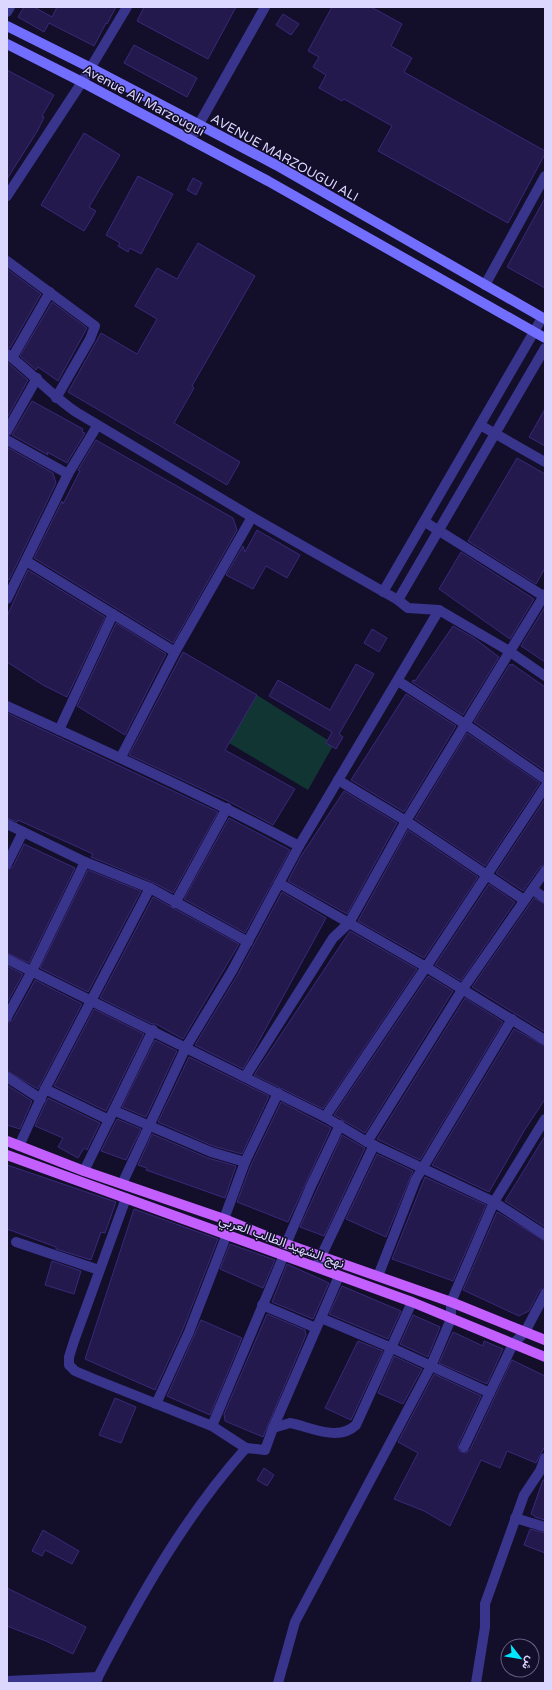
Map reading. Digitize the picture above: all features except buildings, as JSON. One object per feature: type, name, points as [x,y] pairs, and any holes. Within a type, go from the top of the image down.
[{"type":"main road","name":"AVENUE MARZOUGUI ALI","points":[[7,26],[91,68],[276,165],[544,319]]},
{"type":"main road","name":"Avenue Ali Marzougui","points":[[7,44],[82,82],[268,181],[534,332]]},
{"type":"main road","points":[[534,332],[545,338]]},
{"type":"main road","name":"نهج الشهيد الطالب العربي","points":[[7,1141],[84,1171],[224,1219],[286,1244],[451,1302],[545,1340]]},
{"type":"main road","name":"نهج الشهيد الطالب العربي","points":[[7,1155],[412,1302],[545,1357]]},
{"type":"street","points":[[7,12],[10,7]]},
{"type":"street","points":[[7,195],[91,68],[127,7]]},
{"type":"street","points":[[190,140],[265,7]]},
{"type":"street","points":[[485,285],[545,176]]},
{"type":"street","points":[[7,261],[94,326],[90,339],[56,398]]},
{"type":"street","points":[[50,292],[10,356],[37,378],[56,398],[97,426],[252,517],[398,600],[408,608],[439,610],[509,652],[545,676]]},
{"type":"street","points":[[383,592],[534,332],[544,319]]},
{"type":"street","points":[[398,600],[545,348]]},
{"type":"street","points":[[7,431],[37,378]]},
{"type":"street","points":[[480,425],[545,462]]},
{"type":"street","points":[[7,599],[10,586],[26,561],[68,474],[97,426]]},
{"type":"street","points":[[7,440],[68,474]]},
{"type":"street","points":[[121,757],[175,652],[252,517]]},
{"type":"street","points":[[245,1077],[333,938],[349,923],[406,821],[464,724],[545,595],[425,522]]},
{"type":"street","points":[[26,561],[175,652]]},
{"type":"street","points":[[122,1184],[186,1047],[232,971],[299,846],[439,610]]},
{"type":"street","points":[[59,730],[113,614]]},
{"type":"street","points":[[398,681],[545,779]]},
{"type":"street","points":[[7,706],[121,757],[227,808],[299,846]]},
{"type":"street","points":[[338,780],[406,821],[524,900]]},
{"type":"street","points":[[325,1117],[545,787]]},
{"type":"street","points":[[175,903],[227,808]]},
{"type":"street","points":[[7,824],[85,862],[150,888],[248,942]]},
{"type":"street","points":[[7,864],[23,832]]},
{"type":"street","points":[[7,1016],[32,971],[85,862]]},
{"type":"street","points":[[316,1267],[370,1143],[462,990],[545,871]]},
{"type":"street","points":[[279,883],[426,967],[545,1040]]},
{"type":"street","points":[[20,1146],[43,1094],[150,888]]},
{"type":"street","points":[[532,890],[545,898]]},
{"type":"street","points":[[7,959],[278,1093],[340,1125],[370,1143],[494,1202],[545,1235]]},
{"type":"street","points":[[378,1276],[422,1167],[512,1019]]},
{"type":"street","points":[[84,1171],[115,1111],[153,1030]]},
{"type":"street","points":[[7,1078],[109,1120]]},
{"type":"street","points":[[224,1219],[245,1162],[278,1093]]},
{"type":"street","points":[[115,1111],[211,1152],[245,1162]]},
{"type":"street","points":[[278,1683],[295,1622],[431,1366],[451,1319],[451,1302],[494,1202],[545,1119]]},
{"type":"street","points":[[286,1244],[311,1186],[340,1125]]},
{"type":"street","points":[[126,1198],[74,1341],[69,1357],[69,1365],[75,1371],[212,1426],[246,1448],[265,1450],[273,1428],[339,1276]]},
{"type":"street","points":[[156,1404],[189,1332],[227,1234]]},
{"type":"street","points":[[16,1242],[99,1270]]},
{"type":"street","points":[[212,1426],[284,1256]]},
{"type":"street","points":[[464,1447],[513,1344],[525,1332],[545,1294]]},
{"type":"street","points":[[273,1428],[290,1423],[326,1432],[343,1433],[356,1425],[412,1302]]},
{"type":"street","points":[[262,1305],[316,1328]]},
{"type":"street","points":[[321,1318],[392,1348],[490,1393]]},
{"type":"street","points":[[7,1681],[97,1680],[130,1615],[161,1564],[213,1488],[227,1469],[246,1448]]},
{"type":"street","points":[[476,1683],[485,1627],[485,1604],[524,1495],[543,1472],[545,1458]]},
{"type":"street","points":[[515,1518],[545,1527]]},
{"type":"green space","points":[[257,695],[334,744],[308,790],[229,743]]}]
